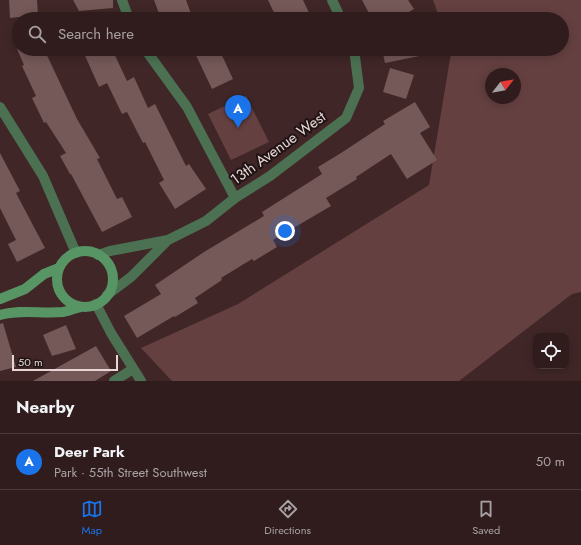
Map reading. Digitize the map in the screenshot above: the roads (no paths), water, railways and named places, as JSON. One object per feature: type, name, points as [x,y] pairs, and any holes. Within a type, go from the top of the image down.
[{"type":"street","points":[[122,0],[126,12]]},
{"type":"street","points":[[332,0],[338,12]]},
{"type":"street","points":[[150,56],[187,107],[235,198]]},
{"type":"street","name":"13th Avenue West","points":[[98,255],[110,250],[168,240],[206,221],[235,198],[270,176],[346,118],[359,88],[355,56]]},
{"type":"street","points":[[0,107],[43,176],[76,253]]},
{"type":"street","name":"13th Avenue West","points":[[107,295],[131,277],[168,240]]},
{"type":"street","points":[[0,299],[25,290],[44,274],[59,268],[67,258],[76,253],[86,251],[98,255],[107,263],[112,275],[111,288],[105,298],[88,307],[70,303],[61,293],[57,281],[59,268]]},
{"type":"street","points":[[96,304],[111,333],[141,381]]},
{"type":"street","points":[[0,315],[13,311],[65,312],[81,306]]},
{"type":"street","points":[[114,381],[133,369]]},
{"type":"place","name":"Deer Park","points":[[238,128]]}]
